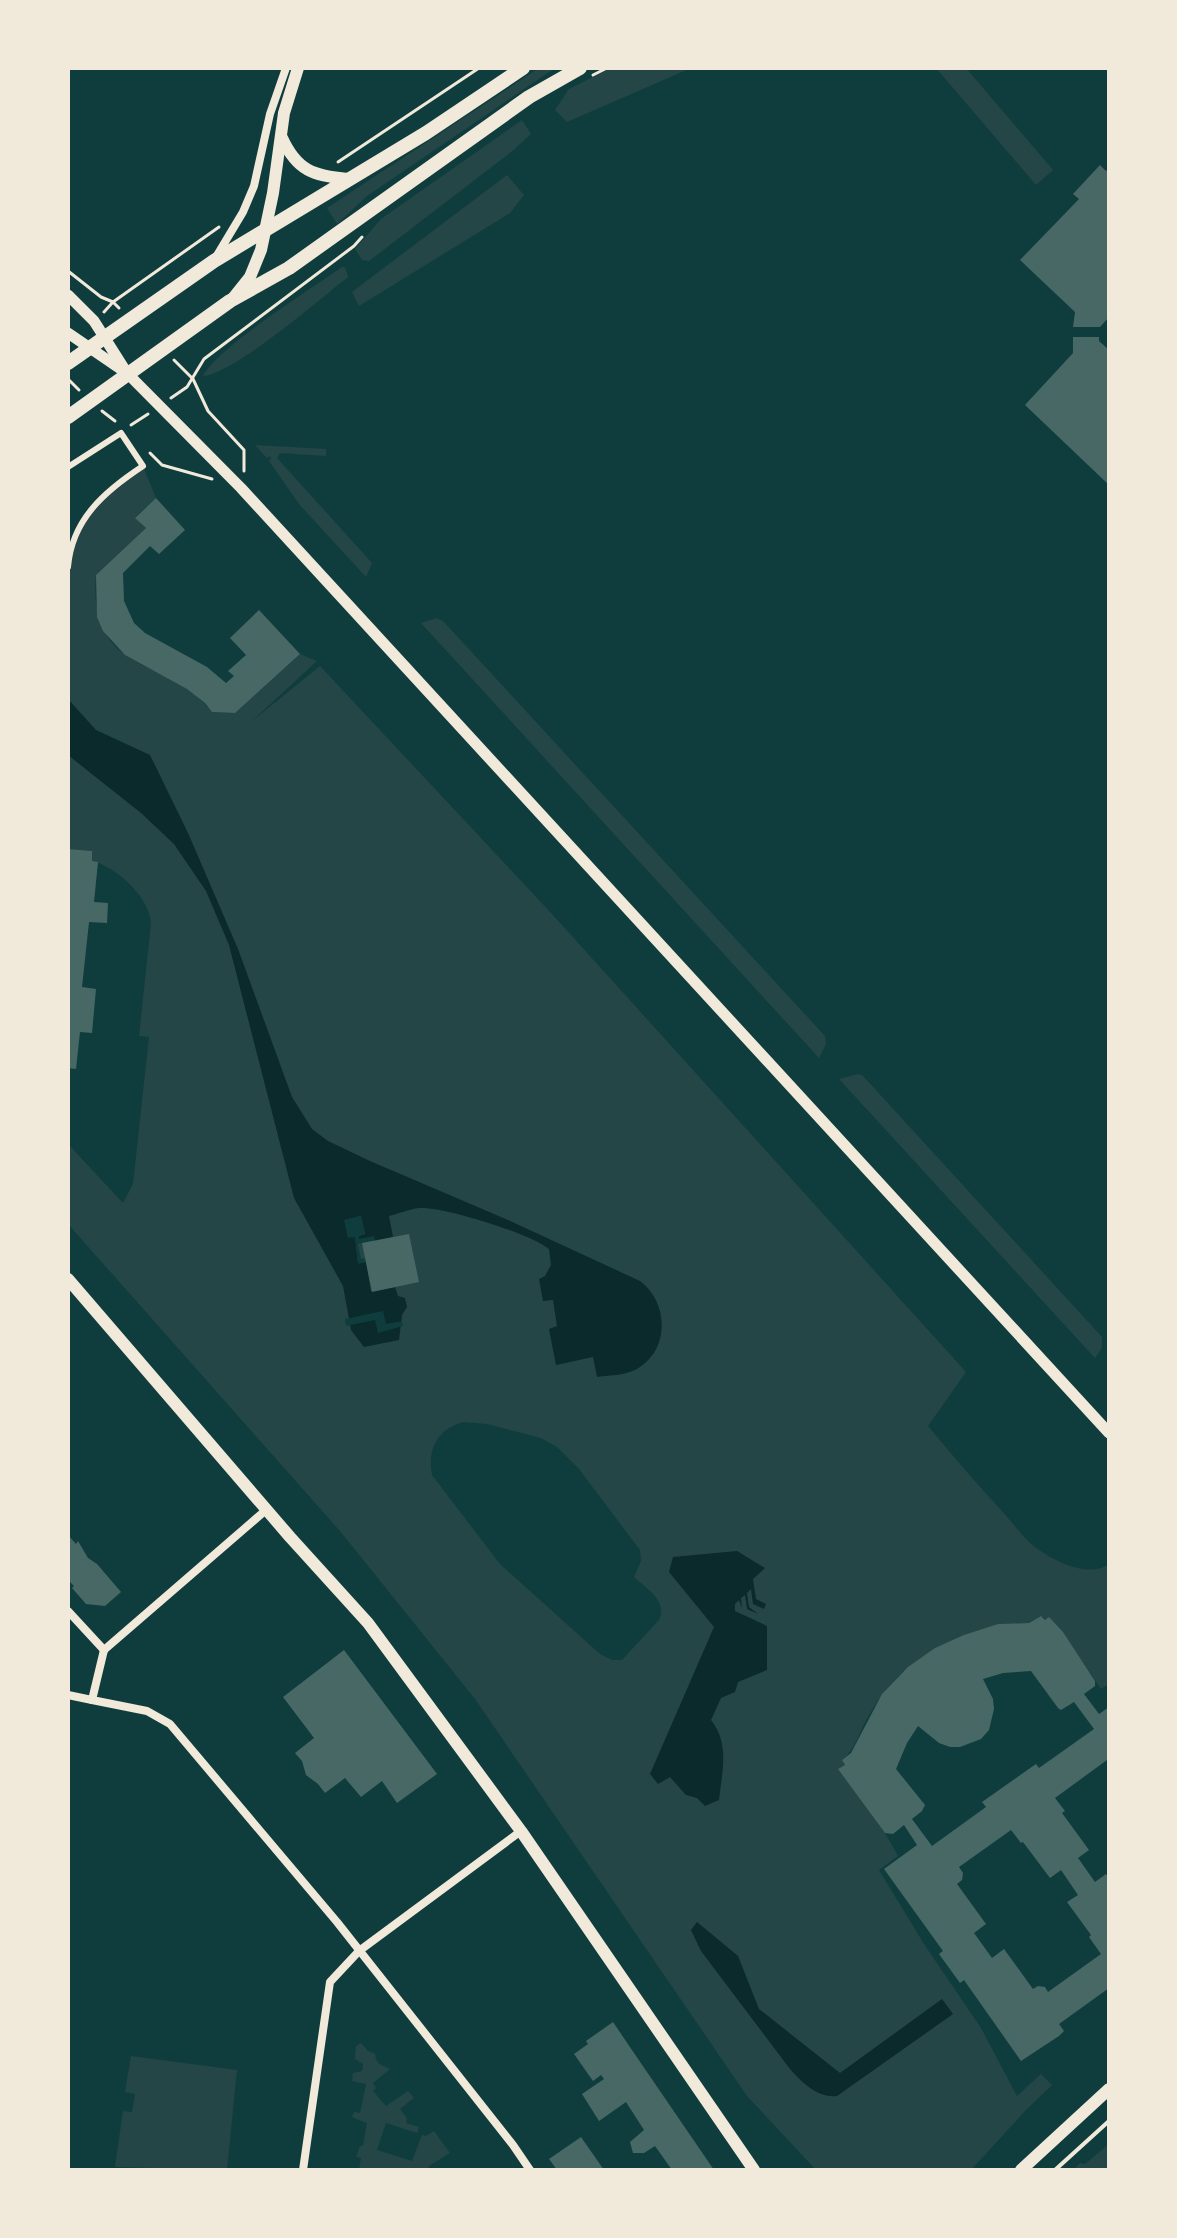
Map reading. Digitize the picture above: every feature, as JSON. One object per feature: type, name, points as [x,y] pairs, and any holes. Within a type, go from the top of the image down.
[{"type":"main road","points":[[230,301],[257,264],[267,228],[284,113],[298,68]]},
{"type":"main road","points":[[68,363],[214,261],[426,133],[523,68]]},
{"type":"main road","points":[[68,417],[230,301],[289,268],[516,106],[580,68]]},
{"type":"main road","points":[[281,136],[294,158],[311,173],[348,179]]},
{"type":"main road","points":[[68,1279],[266,1510],[368,1623],[521,1831],[754,2170]]},
{"type":"main road","points":[[1021,2170],[1109,2089]]},
{"type":"main road","points":[[741,2149],[762,2170]]},
{"type":"street","points":[[214,261],[243,212],[254,186],[270,114],[286,68]]},
{"type":"street","points":[[68,295],[105,337],[128,374]]},
{"type":"street","points":[[68,333],[128,374],[241,488],[1109,1433]]},
{"type":"street","points":[[68,467],[121,433],[143,466],[120,481],[85,515],[73,540],[68,567]]},
{"type":"street","points":[[92,1700],[104,1650],[266,1510]]},
{"type":"street","points":[[68,1611],[104,1650]]},
{"type":"street","points":[[68,1695],[147,1711],[170,1724],[359,1951],[530,2170]]},
{"type":"street","points":[[303,2170],[330,1982],[359,1951],[521,1831]]},
{"type":"lane","points":[[1055,2170],[1109,2121]]},
{"type":"path","points":[[333,166],[479,68]]},
{"type":"path","points":[[105,311],[113,302],[226,222]]},
{"type":"path","points":[[187,387],[204,359],[341,255]]},
{"type":"path","points":[[68,271],[121,309]]},
{"type":"path","points":[[185,371],[193,379],[208,411],[244,450]]},
{"type":"path","points":[[124,427],[142,418]]},
{"type":"path","points":[[162,465],[241,488]]},
{"type":"shaded area","points":[[539,68],[555,68],[367,196],[337,224],[327,208]]},
{"type":"shaded area","points":[[611,68],[691,68],[567,122],[555,110],[569,89]]},
{"type":"shaded area","points":[[936,68],[966,68],[1053,170],[1036,185]]},
{"type":"shaded area","points":[[522,120],[531,134],[510,153],[369,261],[362,260],[355,249],[381,219]]},
{"type":"shaded area","points":[[507,175],[524,195],[510,213],[359,306],[352,292]]},
{"type":"shaded area","points":[[345,267],[348,277],[298,318],[235,362],[203,376],[245,335]]},
{"type":"shaded area","points":[[255,445],[326,449],[326,456],[280,453],[277,458],[372,563],[366,577],[299,504],[269,461],[270,456],[267,458]]},
{"type":"shaded area","points":[[143,466],[156,498],[135,517],[146,528],[96,575],[97,608],[104,632],[117,648],[194,694],[212,712],[235,713],[300,654],[317,661],[251,722],[320,666],[552,914],[966,1372],[928,1426],[973,1479],[1030,1543],[1047,1555],[1068,1565],[1090,1570],[1109,1564],[1109,1684],[1101,1689],[1063,1633],[1041,1616],[1029,1623],[998,1624],[902,1673],[876,1703],[854,1746],[842,1760],[845,1765],[839,1769],[898,1856],[879,1870],[981,2028],[1017,2096],[1041,2074],[1052,2085],[971,2170],[816,2170],[747,2096],[475,1699],[340,1531],[68,1224],[68,1144],[123,1203],[133,1184],[149,1037],[139,1036],[151,923],[149,913],[129,883],[92,861],[92,851],[68,849],[68,567],[85,515]],"holes":[[[464,1422],[487,1424],[541,1438],[557,1447],[579,1469],[640,1550],[641,1561],[634,1577],[655,1596],[661,1613],[659,1620],[622,1660],[612,1660],[600,1654],[500,1564],[432,1475],[433,1448],[447,1429]]]},
{"type":"shaded area","points":[[437,618],[825,1036],[826,1044],[819,1058],[421,623]]},
{"type":"shaded area","points":[[68,699],[96,730],[150,755],[238,949],[292,1097],[312,1129],[328,1141],[370,1161],[640,1281],[656,1300],[662,1324],[657,1348],[640,1367],[624,1374],[597,1377],[593,1357],[556,1365],[549,1329],[557,1326],[553,1300],[543,1301],[539,1279],[545,1276],[551,1265],[549,1249],[506,1229],[430,1209],[415,1209],[389,1216],[393,1237],[375,1241],[359,1240],[359,1236],[365,1234],[361,1216],[345,1220],[348,1237],[355,1236],[358,1263],[366,1262],[371,1291],[395,1287],[398,1296],[405,1298],[407,1307],[402,1315],[399,1340],[364,1347],[351,1330],[343,1286],[294,1198],[229,945],[206,891],[174,844],[141,813],[68,755]]},
{"type":"shaded area","points":[[858,1074],[1102,1337],[1102,1348],[1095,1358],[839,1079]]},
{"type":"shaded area","points":[[737,1551],[765,1568],[753,1579],[756,1599],[766,1604],[764,1609],[753,1604],[751,1589],[747,1593],[749,1607],[758,1614],[747,1609],[745,1595],[741,1598],[742,1608],[739,1600],[735,1611],[767,1626],[767,1670],[738,1682],[735,1692],[721,1698],[711,1720],[723,1748],[719,1800],[705,1806],[697,1798],[686,1795],[670,1777],[658,1784],[650,1774],[714,1627],[669,1572],[673,1557]]},
{"type":"shaded area","points":[[697,1922],[738,1956],[759,2009],[840,2073],[942,1999],[953,2014],[837,2096],[823,2095],[805,2084],[790,2069],[701,1951],[691,1930]]},
{"type":"shaded area","points":[[361,2043],[375,2054],[378,2063],[390,2069],[373,2083],[376,2088],[373,2091],[386,2106],[408,2091],[414,2098],[400,2109],[407,2118],[406,2123],[419,2127],[417,2133],[386,2123],[377,2150],[412,2161],[422,2135],[434,2131],[450,2153],[429,2166],[428,2170],[359,2170],[361,2158],[356,2157],[360,2146],[363,2146],[367,2123],[352,2117],[354,2112],[360,2113],[366,2084],[352,2081],[353,2073],[362,2071],[363,2064],[355,2059],[356,2046]]},
{"type":"shaded area","points":[[131,2056],[237,2070],[227,2170],[115,2167],[123,2111],[132,2112],[135,2094],[125,2092]]},
{"type":"shaded area","points":[[1109,2144],[1109,2170],[1073,2170],[1080,2163],[1085,2164]]},
{"type":"pier","points":[[361,1216],[365,1234],[359,1239],[374,1236],[376,1244],[371,1241],[358,1244],[361,1259],[370,1261],[358,1264],[355,1237],[348,1238],[344,1220]]},
{"type":"pier","points":[[383,1311],[386,1324],[402,1321],[403,1326],[378,1333],[375,1320],[346,1326],[345,1319]]},
{"type":"building","points":[[1100,165],[1106,171],[1109,168],[1109,317],[1100,327],[1073,327],[1075,312],[1020,260],[1079,199],[1073,194]]},
{"type":"building","points":[[1073,337],[1099,337],[1099,341],[1109,350],[1109,485],[1025,405],[1073,353]]},
{"type":"building","points":[[156,498],[185,530],[159,554],[150,546],[123,573],[124,601],[134,623],[145,633],[207,667],[226,683],[234,676],[228,671],[246,655],[230,638],[259,610],[300,654],[235,713],[212,712],[187,689],[125,655],[103,631],[97,617],[96,575],[146,528],[135,518]]},
{"type":"building","points":[[68,849],[92,851],[92,861],[98,862],[94,902],[108,903],[107,923],[89,922],[82,987],[96,989],[92,1033],[80,1032],[76,1069],[68,1068]]},
{"type":"building","points":[[409,1234],[419,1282],[372,1292],[362,1243]]},
{"type":"building","points":[[68,1535],[76,1544],[78,1541],[88,1558],[121,1592],[105,1606],[86,1604],[72,1588],[74,1586],[68,1580]]},
{"type":"building","points":[[1041,1616],[1045,1620],[1049,1617],[1063,1632],[1095,1681],[1095,1686],[1084,1694],[1099,1714],[1109,1707],[1109,1763],[1107,1760],[1055,1798],[1089,1850],[1078,1858],[1095,1882],[1106,1874],[1109,1879],[1109,1988],[1059,2024],[1064,2031],[1059,2036],[1021,2061],[964,1980],[960,1983],[939,1954],[943,1951],[884,1869],[917,1845],[904,1825],[893,1834],[885,1833],[838,1769],[845,1765],[842,1760],[851,1753],[882,1694],[908,1667],[935,1648],[964,1635],[998,1624],[1029,1623]],"holes":[[[1031,1671],[1058,1708],[1061,1710],[1074,1702],[1094,1729],[1039,1768],[1036,1764],[982,1802],[986,1807],[932,1846],[912,1819],[925,1805],[896,1769],[907,1743],[918,1726],[939,1743],[950,1747],[960,1747],[981,1739],[989,1730],[994,1709],[993,1699],[983,1679],[1003,1673]],[[1011,1830],[1050,1878],[1061,1870],[1078,1895],[1067,1902],[1101,1954],[1048,1992],[1045,1987],[1033,1989],[1004,1949],[992,1958],[974,1933],[986,1924],[957,1884],[962,1880],[963,1873],[959,1867]]]},
{"type":"building","points":[[344,1650],[437,1774],[397,1803],[382,1781],[361,1797],[345,1778],[325,1793],[306,1775],[302,1761],[295,1753],[314,1738],[283,1697]]},
{"type":"building","points":[[613,2022],[714,2170],[672,2170],[655,2146],[644,2153],[633,2153],[630,2142],[644,2130],[626,2102],[599,2121],[582,2094],[604,2079],[601,2075],[593,2081],[574,2054],[588,2044],[586,2041]]},
{"type":"building","points":[[581,2137],[604,2170],[557,2170],[549,2159]]}]
